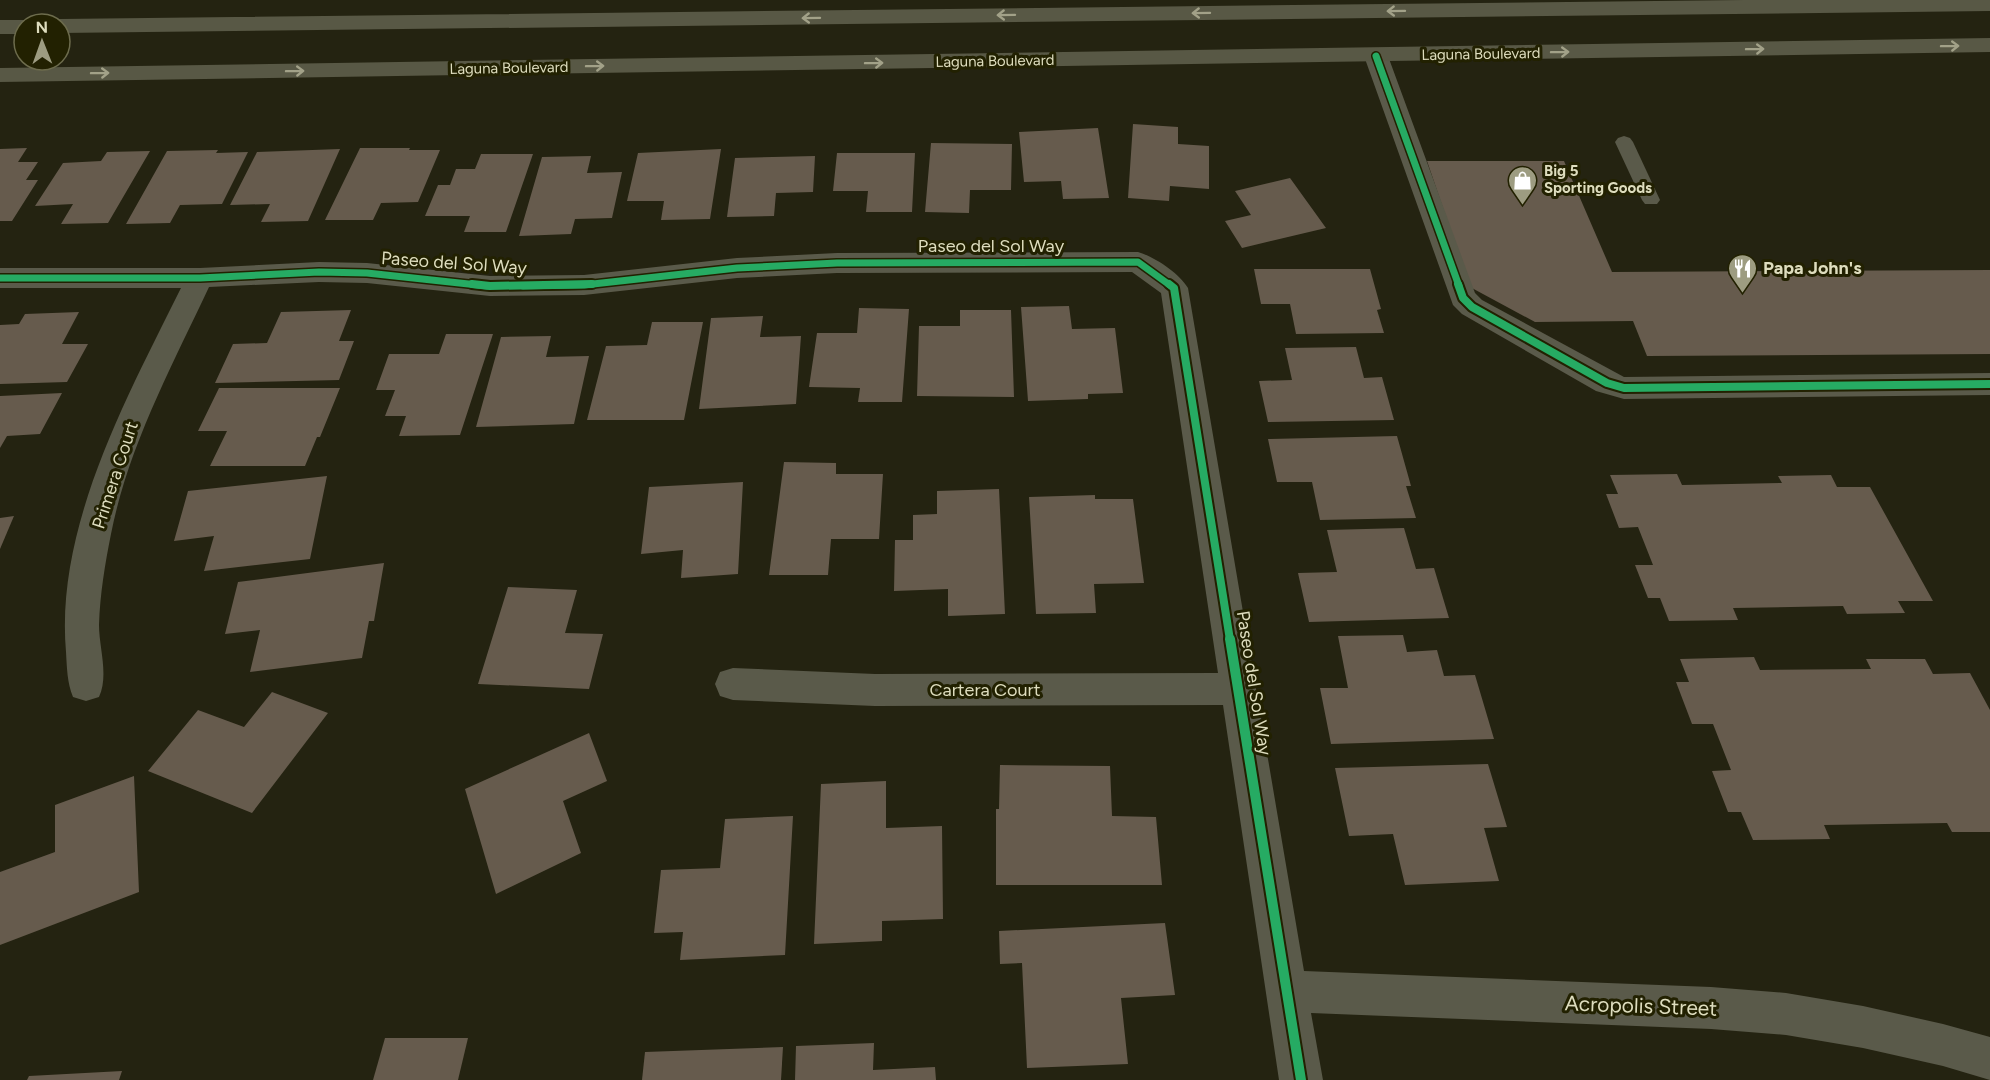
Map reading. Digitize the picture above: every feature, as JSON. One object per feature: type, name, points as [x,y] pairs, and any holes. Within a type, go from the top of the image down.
[{"type":"main road","points":[[72,26],[1990,4]]},
{"type":"main road","name":"Laguna Boulevard","points":[[0,75],[1990,45]]},
{"type":"street","points":[[1376,56],[1463,298],[1472,307],[1607,384],[1624,388],[1990,384]]},
{"type":"street","name":"Paseo del Sol Way","points":[[0,278],[200,278],[319,272],[367,273],[490,286],[584,285],[736,268],[837,263],[1138,262],[1174,288],[1301,1080]]},
{"type":"street","name":"Primera Court","points":[[86,685],[82,622],[87,574],[118,453],[133,415],[200,278]]},
{"type":"street","name":"Cartera Court","points":[[732,684],[875,690],[1239,689]]},
{"type":"street","name":"Acropolis Street","points":[[1287,992],[1711,1008],[1786,1014],[1863,1027],[1943,1045],[1990,1059]]},
{"type":"lane","points":[[1624,142],[1651,201]]},
{"type":"building","points":[[1133,124],[1178,127],[1178,144],[1209,146],[1209,189],[1170,186],[1169,201],[1128,198]]},
{"type":"building","points":[[1098,128],[1109,198],[1063,199],[1061,181],[1024,182],[1019,132]]},
{"type":"building","points":[[931,143],[1012,144],[1011,190],[970,190],[969,213],[925,212]]},
{"type":"building","points":[[27,148],[18,162],[38,162],[26,180],[38,180],[12,221],[0,221],[0,149]]},
{"type":"building","points":[[360,148],[440,150],[418,202],[381,203],[373,220],[325,220]]},
{"type":"building","points":[[340,149],[308,221],[261,222],[270,204],[230,205],[257,152]]},
{"type":"building","points":[[721,149],[710,219],[661,220],[664,201],[627,201],[638,153]]},
{"type":"building","points":[[218,150],[216,153],[248,152],[222,204],[180,205],[170,223],[126,224],[167,151]]},
{"type":"building","points":[[150,151],[108,223],[61,224],[73,204],[35,206],[63,163],[101,161],[107,152]]},
{"type":"building","points":[[837,153],[915,153],[912,212],[866,212],[868,191],[833,191]]},
{"type":"building","points":[[481,154],[533,154],[506,232],[464,232],[470,216],[425,216],[438,185],[450,185],[456,169],[475,169]]},
{"type":"building","points":[[591,156],[587,173],[622,172],[612,218],[575,219],[571,234],[519,236],[542,157]]},
{"type":"building","points":[[815,156],[813,192],[776,193],[774,216],[727,217],[735,158]]},
{"type":"building","points":[[1427,161],[1564,161],[1612,272],[1990,270],[1990,354],[1647,356],[1633,321],[1535,322],[1470,287]]},
{"type":"building","points":[[1290,178],[1326,228],[1242,248],[1225,221],[1251,215],[1235,191]]},
{"type":"building","points":[[1254,269],[1370,269],[1381,309],[1377,310],[1384,333],[1296,334],[1290,304],[1261,304]]},
{"type":"building","points":[[1069,306],[1072,329],[1115,328],[1123,393],[1088,394],[1088,399],[1028,401],[1021,307]]},
{"type":"building","points":[[859,308],[909,309],[902,402],[858,402],[860,388],[809,387],[817,333],[857,333]]},
{"type":"building","points":[[351,310],[339,341],[354,341],[339,380],[215,383],[233,344],[267,343],[281,312]]},
{"type":"building","points":[[960,310],[1011,310],[1014,397],[917,396],[919,326],[960,326]]},
{"type":"building","points":[[79,312],[62,344],[88,344],[67,382],[0,384],[0,325],[19,324],[25,314]]},
{"type":"building","points":[[763,316],[760,337],[801,336],[796,404],[699,409],[711,318]]},
{"type":"building","points":[[652,322],[703,322],[684,420],[587,420],[606,346],[647,345]]},
{"type":"building","points":[[446,334],[493,334],[460,435],[399,436],[406,416],[385,416],[395,390],[376,390],[389,354],[439,354]]},
{"type":"building","points":[[551,336],[546,357],[589,356],[574,424],[476,427],[501,337]]},
{"type":"building","points":[[1356,347],[1364,378],[1382,377],[1394,420],[1268,422],[1259,381],[1292,380],[1285,348]]},
{"type":"building","points":[[219,388],[340,388],[320,437],[317,437],[305,466],[210,466],[227,431],[198,431]]},
{"type":"building","points":[[62,393],[40,434],[7,436],[0,448],[0,396]]},
{"type":"building","points":[[1397,436],[1411,486],[1406,486],[1416,518],[1320,520],[1312,482],[1277,482],[1268,439]]},
{"type":"building","points":[[784,462],[836,463],[836,474],[883,474],[879,539],[831,539],[828,575],[769,575]]},
{"type":"building","points":[[1677,474],[1682,485],[1782,483],[1778,476],[1831,475],[1837,487],[1870,487],[1933,601],[1898,601],[1905,613],[1847,614],[1843,606],[1733,608],[1738,620],[1669,621],[1660,598],[1648,598],[1635,565],[1653,565],[1638,527],[1619,528],[1606,494],[1618,494],[1610,475]]},
{"type":"building","points":[[327,476],[310,559],[204,571],[214,536],[174,541],[188,491]]},
{"type":"building","points":[[743,482],[738,574],[681,578],[683,550],[641,554],[649,487]]},
{"type":"building","points":[[999,489],[1005,614],[948,616],[948,589],[894,591],[895,540],[913,540],[913,515],[937,514],[937,491]]},
{"type":"building","points":[[1095,495],[1095,499],[1133,499],[1144,583],[1094,584],[1096,613],[1036,614],[1029,497]]},
{"type":"building","points":[[14,516],[0,549],[0,518]]},
{"type":"building","points":[[1404,528],[1416,569],[1434,568],[1449,618],[1309,622],[1298,573],[1337,572],[1327,530]]},
{"type":"building","points":[[384,563],[374,621],[369,621],[362,658],[250,672],[260,630],[225,634],[238,582]]},
{"type":"building","points":[[508,587],[577,590],[565,633],[603,634],[589,689],[478,684]]},
{"type":"building","points":[[1403,635],[1407,652],[1437,650],[1444,676],[1475,675],[1494,739],[1331,744],[1320,688],[1348,688],[1338,636]]},
{"type":"building","points":[[1754,657],[1760,670],[1871,669],[1866,659],[1925,659],[1933,674],[1970,673],[1990,710],[1990,832],[1952,832],[1947,823],[1824,825],[1830,839],[1753,840],[1741,812],[1728,812],[1712,771],[1731,770],[1713,724],[1692,724],[1676,682],[1689,682],[1680,659]]},
{"type":"building","points":[[272,692],[328,713],[252,813],[148,771],[198,710],[244,727]]},
{"type":"building","points":[[589,733],[607,781],[563,801],[581,853],[496,894],[465,789]]},
{"type":"building","points":[[1488,764],[1507,827],[1484,828],[1499,881],[1405,885],[1393,834],[1349,836],[1335,768]]},
{"type":"building","points":[[1000,765],[1110,766],[1112,816],[1156,817],[1162,885],[996,885],[996,809],[999,809]]},
{"type":"building","points":[[134,776],[139,892],[0,945],[0,872],[55,852],[55,805]]},
{"type":"building","points":[[886,781],[886,828],[942,826],[943,919],[882,921],[882,941],[814,944],[821,784]]},
{"type":"building","points":[[793,816],[785,955],[680,960],[683,932],[654,933],[661,870],[720,868],[725,819]]},
{"type":"building","points":[[1165,923],[1175,995],[1121,998],[1128,1064],[1027,1068],[1022,963],[1000,964],[999,931]]},
{"type":"building","points":[[385,1038],[468,1038],[458,1080],[373,1080]]},
{"type":"building","points":[[874,1043],[873,1070],[935,1067],[936,1080],[795,1080],[796,1046]]},
{"type":"building","points":[[783,1047],[781,1080],[642,1080],[645,1052]]},
{"type":"building","points":[[122,1071],[119,1080],[27,1080],[29,1076]]},
{"type":"cycle path","points":[[1376,56],[1463,298],[1472,307],[1607,383],[1624,388],[1990,384]]},
{"type":"cycle path","points":[[0,278],[200,278],[319,272],[367,273],[490,286],[584,285],[737,268],[837,263],[1138,262],[1174,288],[1301,1080]]},
{"type":"place","name":"Big 5 Sporting Goods","points":[[1523,206]]},
{"type":"place","name":"Papa John's","points":[[1742,294]]}]
